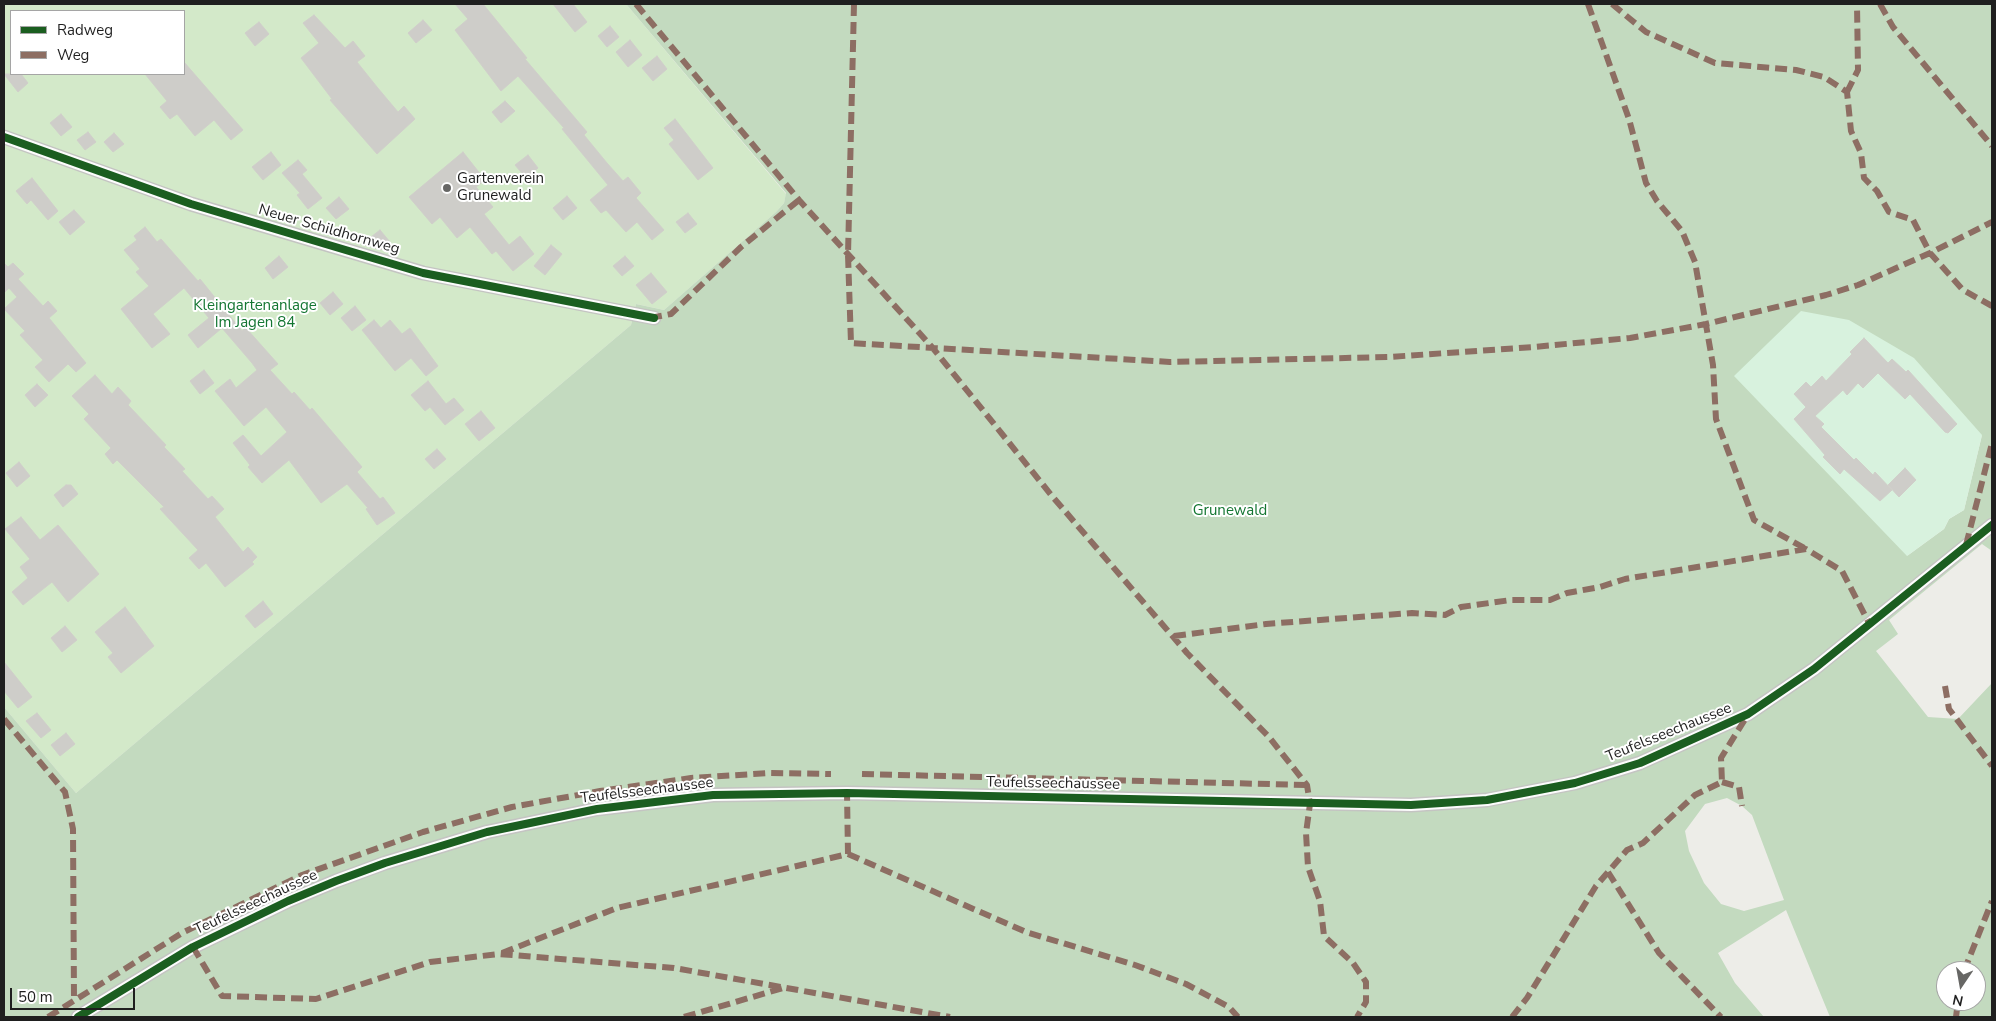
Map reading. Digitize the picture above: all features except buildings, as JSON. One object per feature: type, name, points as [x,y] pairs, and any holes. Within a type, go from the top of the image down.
[{"type":"street","name":"Neuer Schildhornweg","points":[[4,137],[191,204],[423,273],[654,318]]},
{"type":"street","name":"Teufelsseechaussee","points":[[78,1017],[193,947],[288,901],[336,881],[385,863],[487,832],[597,809],[713,795],[837,793],[1411,805],[1487,800],[1575,783],[1640,762],[1748,714],[1814,669],[1992,525]]},
{"type":"green space","name":"Kleingartenanlage Im Jagen 84","points":[[4,4],[626,4],[786,194],[784,203],[664,310],[636,304],[631,325],[76,793],[4,707]]},
{"type":"green space","name":"Grunewald","points":[[626,4],[1992,4],[1992,551],[1982,544],[1889,620],[1898,634],[1876,651],[1928,717],[1958,719],[1992,683],[1992,1017],[1830,1017],[1786,910],[1718,953],[1735,983],[1764,1017],[4,1017],[4,707],[76,793],[631,325],[636,304],[664,310],[784,203],[786,193]],"holes":[[[1982,435],[1964,510],[1949,519],[1944,529],[1907,556]],[[1727,798],[1742,806],[1752,815],[1784,900],[1744,911],[1721,904],[1704,883],[1689,851],[1685,831],[1705,804]]]},
{"type":"green space","points":[[1801,311],[1849,320],[1914,358],[1982,435],[1964,510],[1949,519],[1944,529],[1907,556],[1734,376]]},
{"type":"marked path","points":[[636,4],[799,200],[932,347],[1052,496],[1187,653],[1269,737],[1307,785],[1310,804],[1306,833],[1308,867],[1320,901],[1324,936],[1353,963],[1366,982],[1366,1002],[1357,1017]]},
{"type":"marked path","points":[[854,4],[848,255],[851,343],[1170,362],[1389,357],[1630,338],[1706,324],[1826,295],[1858,285],[1930,253],[1992,222]]},
{"type":"marked path","points":[[1588,4],[1629,119],[1646,183],[1657,201],[1682,231],[1695,262],[1713,365],[1716,419],[1754,520],[1806,549]]},
{"type":"marked path","points":[[1612,4],[1646,32],[1715,63],[1796,70],[1824,77],[1847,92],[1851,131],[1861,153],[1864,178],[1877,191],[1889,212],[1913,220],[1930,253],[1963,290],[1992,306]]},
{"type":"marked path","points":[[1847,92],[1858,70],[1857,4]]},
{"type":"marked path","points":[[1880,4],[1893,27],[1992,146]]},
{"type":"marked path","points":[[650,318],[671,314],[741,247],[799,200]]},
{"type":"marked path","points":[[1966,545],[1992,443]]},
{"type":"marked path","points":[[1174,636],[1266,624],[1412,613],[1445,615],[1461,607],[1511,600],[1550,600],[1567,593],[1600,587],[1625,579],[1806,549],[1842,571],[1869,623]]},
{"type":"marked path","points":[[1945,686],[1949,709],[1992,766]]},
{"type":"marked path","points":[[1512,1017],[1527,998],[1596,886],[1627,850],[1643,843],[1695,795],[1722,782],[1721,758],[1747,716]]},
{"type":"marked path","points":[[4,719],[65,792],[73,829],[74,999]]},
{"type":"marked path","points":[[48,1017],[182,933],[302,875],[423,832],[512,807],[600,791],[691,778],[771,773],[831,774]]},
{"type":"marked path","points":[[862,774],[1307,785]]},
{"type":"marked path","points":[[1722,782],[1739,787],[1742,806]]},
{"type":"marked path","points":[[502,953],[617,908],[848,854],[847,793]]},
{"type":"marked path","points":[[848,854],[1026,932],[1135,965],[1186,984],[1229,1007],[1238,1017]]},
{"type":"marked path","points":[[1608,872],[1659,953],[1721,1017]]},
{"type":"marked path","points":[[1968,961],[1992,901]]},
{"type":"marked path","points":[[193,947],[222,996],[316,999],[430,962],[499,954],[674,968],[950,1017]]},
{"type":"marked path","points":[[684,1017],[783,988]]},
{"type":"marked path","points":[[1956,1017],[1957,1011]]},
{"type":"cycle path","points":[[4,137],[191,204],[423,273],[654,318]]},
{"type":"cycle path","points":[[78,1017],[193,947],[288,901],[336,881],[385,863],[487,832],[597,809],[713,795],[847,793],[1411,805],[1487,800],[1575,783],[1640,763],[1748,714],[1814,669],[1992,525]]},
{"type":"place","name":"Gartenverein Grunewald","points":[[447,188]]}]
